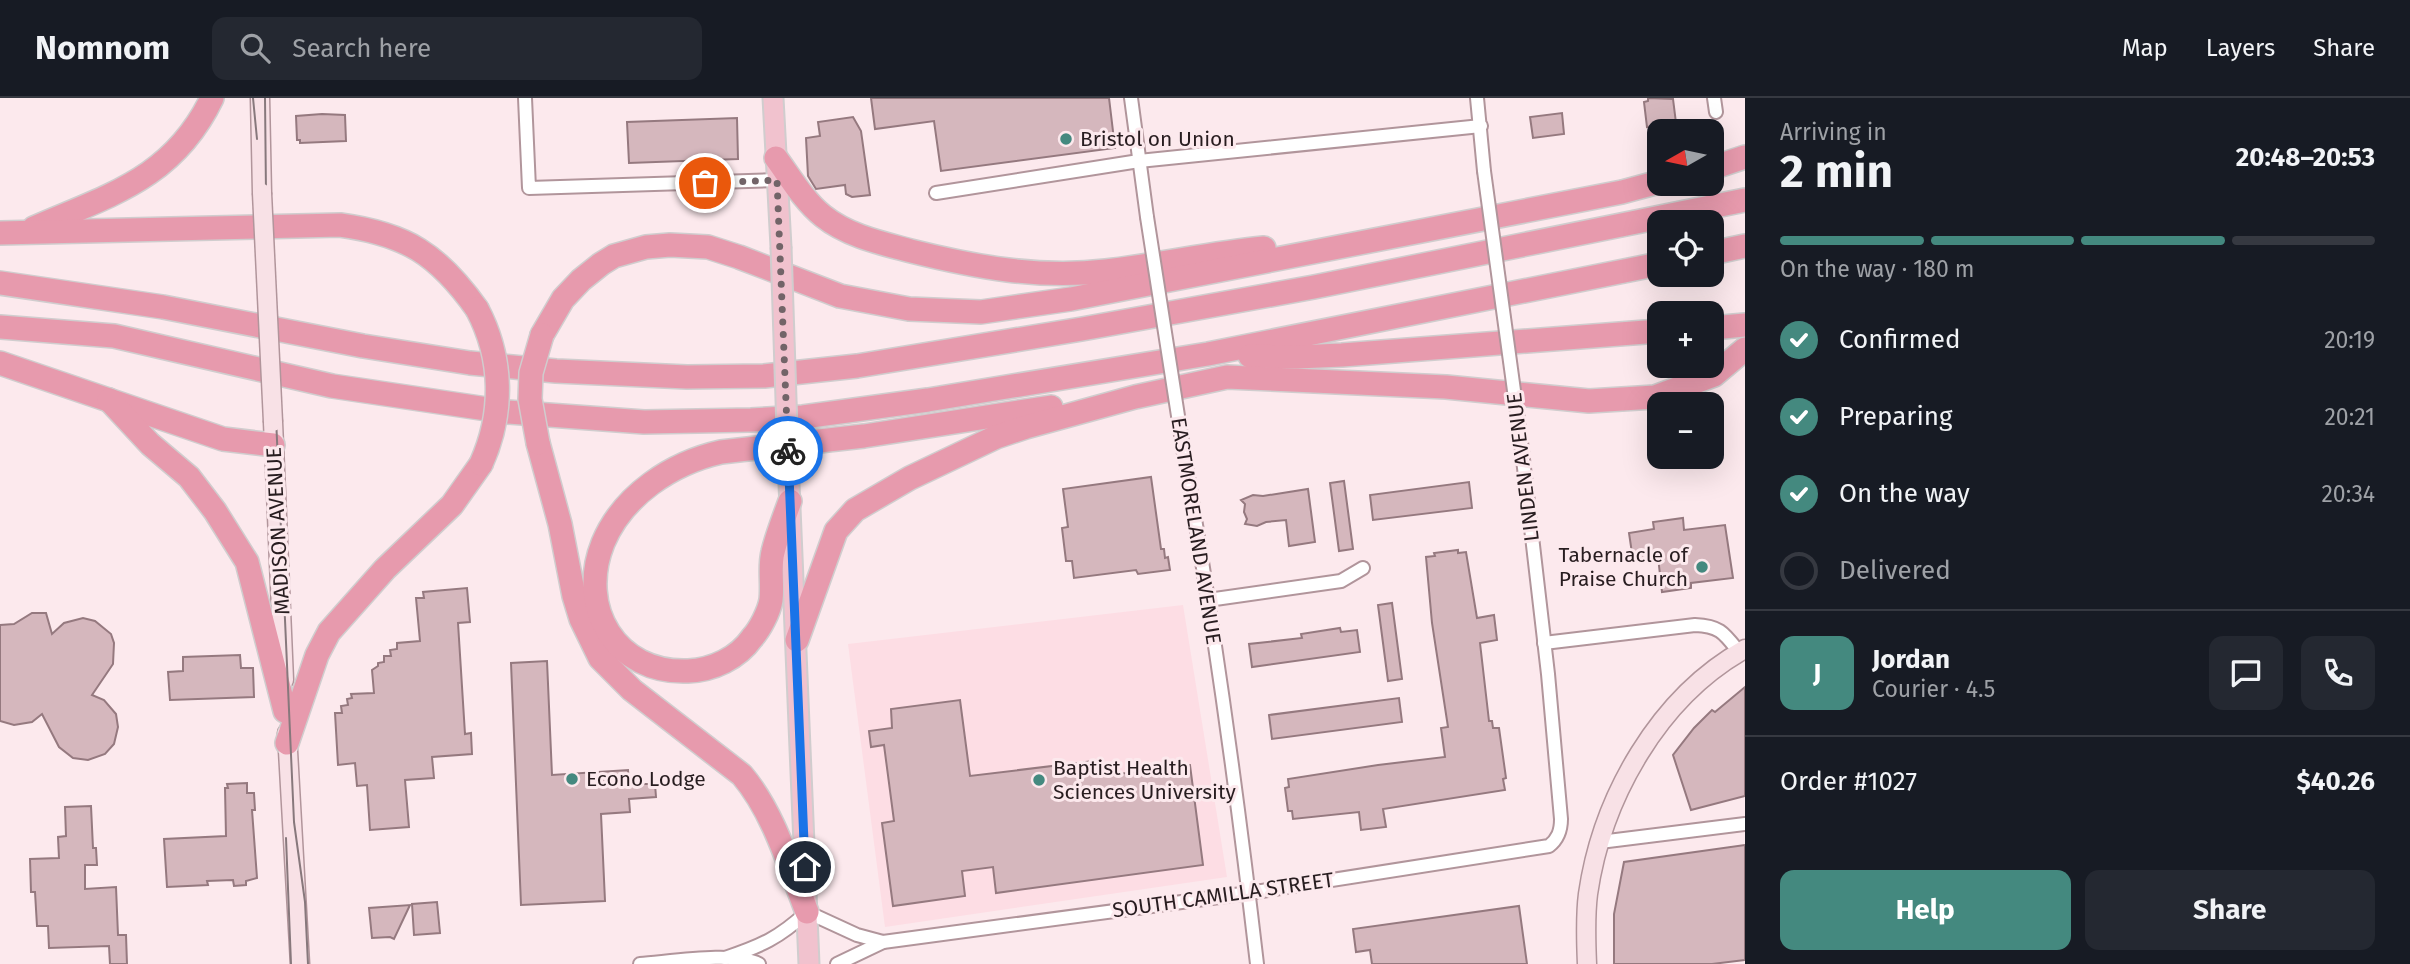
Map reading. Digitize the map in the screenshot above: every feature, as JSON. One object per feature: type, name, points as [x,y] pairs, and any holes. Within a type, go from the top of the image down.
[{"type":"highway","points":[[25,232],[106,199],[146,176],[193,130],[212,98]]},
{"type":"highway","points":[[1724,164],[1745,157]]},
{"type":"highway","points":[[777,169],[814,208],[849,232],[918,253],[1005,270],[1042,273],[1106,271],[1223,251],[1393,236]]},
{"type":"highway","points":[[807,912],[775,833],[754,790],[742,775],[632,690],[600,658],[581,619],[560,524],[538,443],[530,399],[531,373],[542,335],[564,299],[581,280],[614,256],[646,247],[689,245],[709,247],[840,296],[909,309],[971,312],[1015,309],[1647,185]]},
{"type":"highway","points":[[0,283],[163,307],[363,346],[470,363],[556,371],[764,376],[857,366],[1082,329],[1314,286],[1741,200]]},
{"type":"highway","points":[[0,233],[340,225],[362,228],[382,233],[419,249],[450,274],[477,309],[491,339],[498,378],[494,427],[481,464],[452,505],[385,569],[329,632],[317,655],[287,743]]},
{"type":"highway","points":[[1724,250],[1745,246]]},
{"type":"highway","points":[[0,327],[114,337],[332,386],[507,412],[644,422],[803,417],[928,400],[1209,354],[1415,315],[1647,267]]},
{"type":"highway","points":[[1209,354],[1308,357],[1647,332]]},
{"type":"highway","points":[[797,640],[836,530],[855,510],[910,478],[996,437],[1135,397],[1227,377],[1447,387],[1589,401],[1654,397],[1714,375],[1745,349]]},
{"type":"highway","points":[[0,363],[223,439],[273,445]]},
{"type":"highway","points":[[790,501],[772,554],[771,602],[752,638],[740,652],[711,668],[664,671],[635,660],[617,645],[598,612],[595,575],[604,542],[623,511],[637,496],[654,481],[688,463],[721,452],[864,436],[1135,397]]},
{"type":"highway","points":[[109,400],[150,444],[189,477],[215,510],[247,562],[285,710]]},
{"type":"main road","points":[[773,98],[809,964]]},
{"type":"street","name":"MADISON AVENUE","points":[[260,98],[285,710],[300,964]]},
{"type":"street","points":[[525,98],[530,188],[777,169]]},
{"type":"street","name":"EASTMORELAND AVENUE","points":[[1131,98],[1147,217],[1208,600],[1258,964]]},
{"type":"street","name":"LINDEN AVENUE","points":[[1477,98],[1544,643],[1561,819],[1558,836]]},
{"type":"street","points":[[936,193],[1139,161],[1480,126]]},
{"type":"street","points":[[1208,600],[1341,581],[1363,568]]},
{"type":"street","points":[[1544,643],[1708,625],[1718,628],[1742,650],[1669,709],[1648,738],[1610,810],[1588,895],[1587,964]]},
{"type":"street","points":[[1600,842],[1745,824]]},
{"type":"street","name":"SOUTH CAMILLA STREET","points":[[836,964],[883,942],[1249,893],[1549,846],[1558,836]]},
{"type":"street","points":[[725,958],[768,943],[789,929],[807,912]]},
{"type":"street","name":"SOUTH CAMILLA STREET","points":[[807,912],[857,934],[883,942]]},
{"type":"street","points":[[640,964],[725,958],[760,964]]},
{"type":"shaded area","name":"Baptist Health Sciences University","points":[[1183,605],[1227,877],[885,927],[848,644]]},
{"type":"building","points":[[871,98],[1109,98],[1115,148],[941,171],[934,121],[875,129]]},
{"type":"building","points":[[1648,98],[1673,99],[1676,119],[1647,119],[1647,127],[1644,102],[1648,101]]},
{"type":"building","points":[[1562,113],[1564,134],[1533,138],[1530,117]]},
{"type":"building","points":[[345,115],[346,141],[300,143],[300,140],[297,140],[296,116]]},
{"type":"building","points":[[853,117],[861,131],[870,195],[852,197],[846,194],[845,185],[816,189],[808,176],[806,138],[820,136],[818,122]]},
{"type":"building","points":[[737,118],[738,159],[629,163],[627,122]]},
{"type":"building","points":[[1151,477],[1161,549],[1164,549],[1165,558],[1168,557],[1170,570],[1138,574],[1136,570],[1074,578],[1072,561],[1066,561],[1062,528],[1068,527],[1063,489]]},
{"type":"building","points":[[1344,481],[1353,549],[1339,551],[1330,483]]},
{"type":"building","points":[[1469,482],[1472,508],[1373,520],[1370,495]]},
{"type":"building","points":[[1308,489],[1315,542],[1289,546],[1286,520],[1257,526],[1245,524],[1245,504],[1241,500],[1253,495]]},
{"type":"building","points":[[1683,518],[1684,530],[1725,525],[1733,578],[1691,583],[1691,588],[1662,592],[1658,557],[1633,560],[1629,533],[1654,529],[1653,522]]},
{"type":"building","points":[[1458,550],[1458,553],[1466,552],[1477,618],[1494,615],[1497,640],[1480,643],[1489,721],[1492,721],[1493,728],[1499,728],[1506,778],[1503,779],[1505,790],[1383,809],[1386,827],[1361,830],[1359,812],[1293,819],[1292,811],[1288,811],[1285,788],[1289,787],[1288,779],[1445,757],[1441,728],[1448,727],[1432,623],[1426,557],[1435,556],[1434,553]]},
{"type":"building","points":[[467,588],[470,622],[458,623],[465,734],[471,733],[472,754],[432,757],[434,778],[405,780],[409,827],[370,830],[367,785],[357,786],[355,763],[338,765],[335,713],[342,713],[341,706],[348,705],[347,699],[352,698],[351,694],[374,693],[372,670],[378,663],[384,662],[384,656],[391,656],[390,650],[397,649],[397,643],[420,641],[416,598],[424,598],[423,592]]},
{"type":"building","points":[[1392,603],[1402,679],[1388,681],[1378,605]]},
{"type":"building","points":[[32,613],[46,613],[52,634],[64,623],[83,618],[95,621],[111,634],[114,643],[113,664],[92,695],[104,700],[116,714],[118,727],[114,744],[105,754],[88,760],[73,758],[59,747],[42,714],[32,722],[14,725],[0,721],[0,625],[14,624]]},
{"type":"building","points":[[1340,628],[1341,632],[1357,630],[1360,652],[1252,667],[1249,644],[1302,638],[1301,634]]},
{"type":"building","points":[[240,655],[241,668],[253,668],[254,697],[170,700],[168,672],[183,671],[183,657]]},
{"type":"building","name":"Econo Lodge","points":[[547,661],[552,775],[628,770],[629,784],[655,784],[656,797],[629,799],[630,812],[601,814],[605,901],[521,905],[511,663]]},
{"type":"building","points":[[1745,687],[1745,796],[1691,810],[1673,755],[1712,710],[1715,712]]},
{"type":"building","points":[[1399,698],[1402,722],[1272,739],[1269,715]]},
{"type":"building","points":[[960,700],[970,776],[1101,760],[1103,776],[1190,765],[1203,865],[996,893],[993,867],[962,871],[965,896],[893,906],[882,823],[894,821],[884,745],[871,747],[869,731],[892,728],[891,709]]},
{"type":"building","points":[[247,783],[247,793],[254,793],[255,810],[252,810],[257,878],[246,881],[246,885],[234,886],[233,880],[207,881],[208,885],[167,887],[164,839],[226,836],[225,788],[228,788],[227,784]]},
{"type":"building","points":[[91,806],[93,848],[96,848],[97,865],[85,865],[85,889],[116,887],[118,935],[126,935],[127,964],[110,964],[109,946],[49,948],[48,926],[37,926],[35,892],[31,892],[30,859],[59,858],[58,837],[66,836],[65,807]]},
{"type":"building","points":[[1745,845],[1745,960],[1712,964],[1614,964],[1614,914],[1624,862]]},
{"type":"building","points":[[437,902],[440,933],[414,935],[412,904]]},
{"type":"building","points":[[410,905],[394,939],[372,938],[369,908]]},
{"type":"building","points":[[1519,906],[1527,964],[1372,964],[1370,950],[1356,952],[1353,929]]},
{"type":"tram line","points":[[253,98],[257,139]]},
{"type":"tram line","points":[[265,98],[266,193],[294,822],[305,902],[308,964]]},
{"type":"tram line","points":[[286,838],[291,964]]},
{"type":"way so far","points":[[705,183],[777,180],[788,451]]},
{"type":"place","name":"Bristol on Union","points":[[1066,139]]},
{"type":"place","name":"Tabernacle of Praise Church","points":[[1702,567]]},
{"type":"place","name":"Econo Lodge","points":[[572,779]]},
{"type":"place","name":"Baptist Health Sciences University","points":[[1039,780]]},
{"type":"route","points":[[788,451],[805,867]]}]
